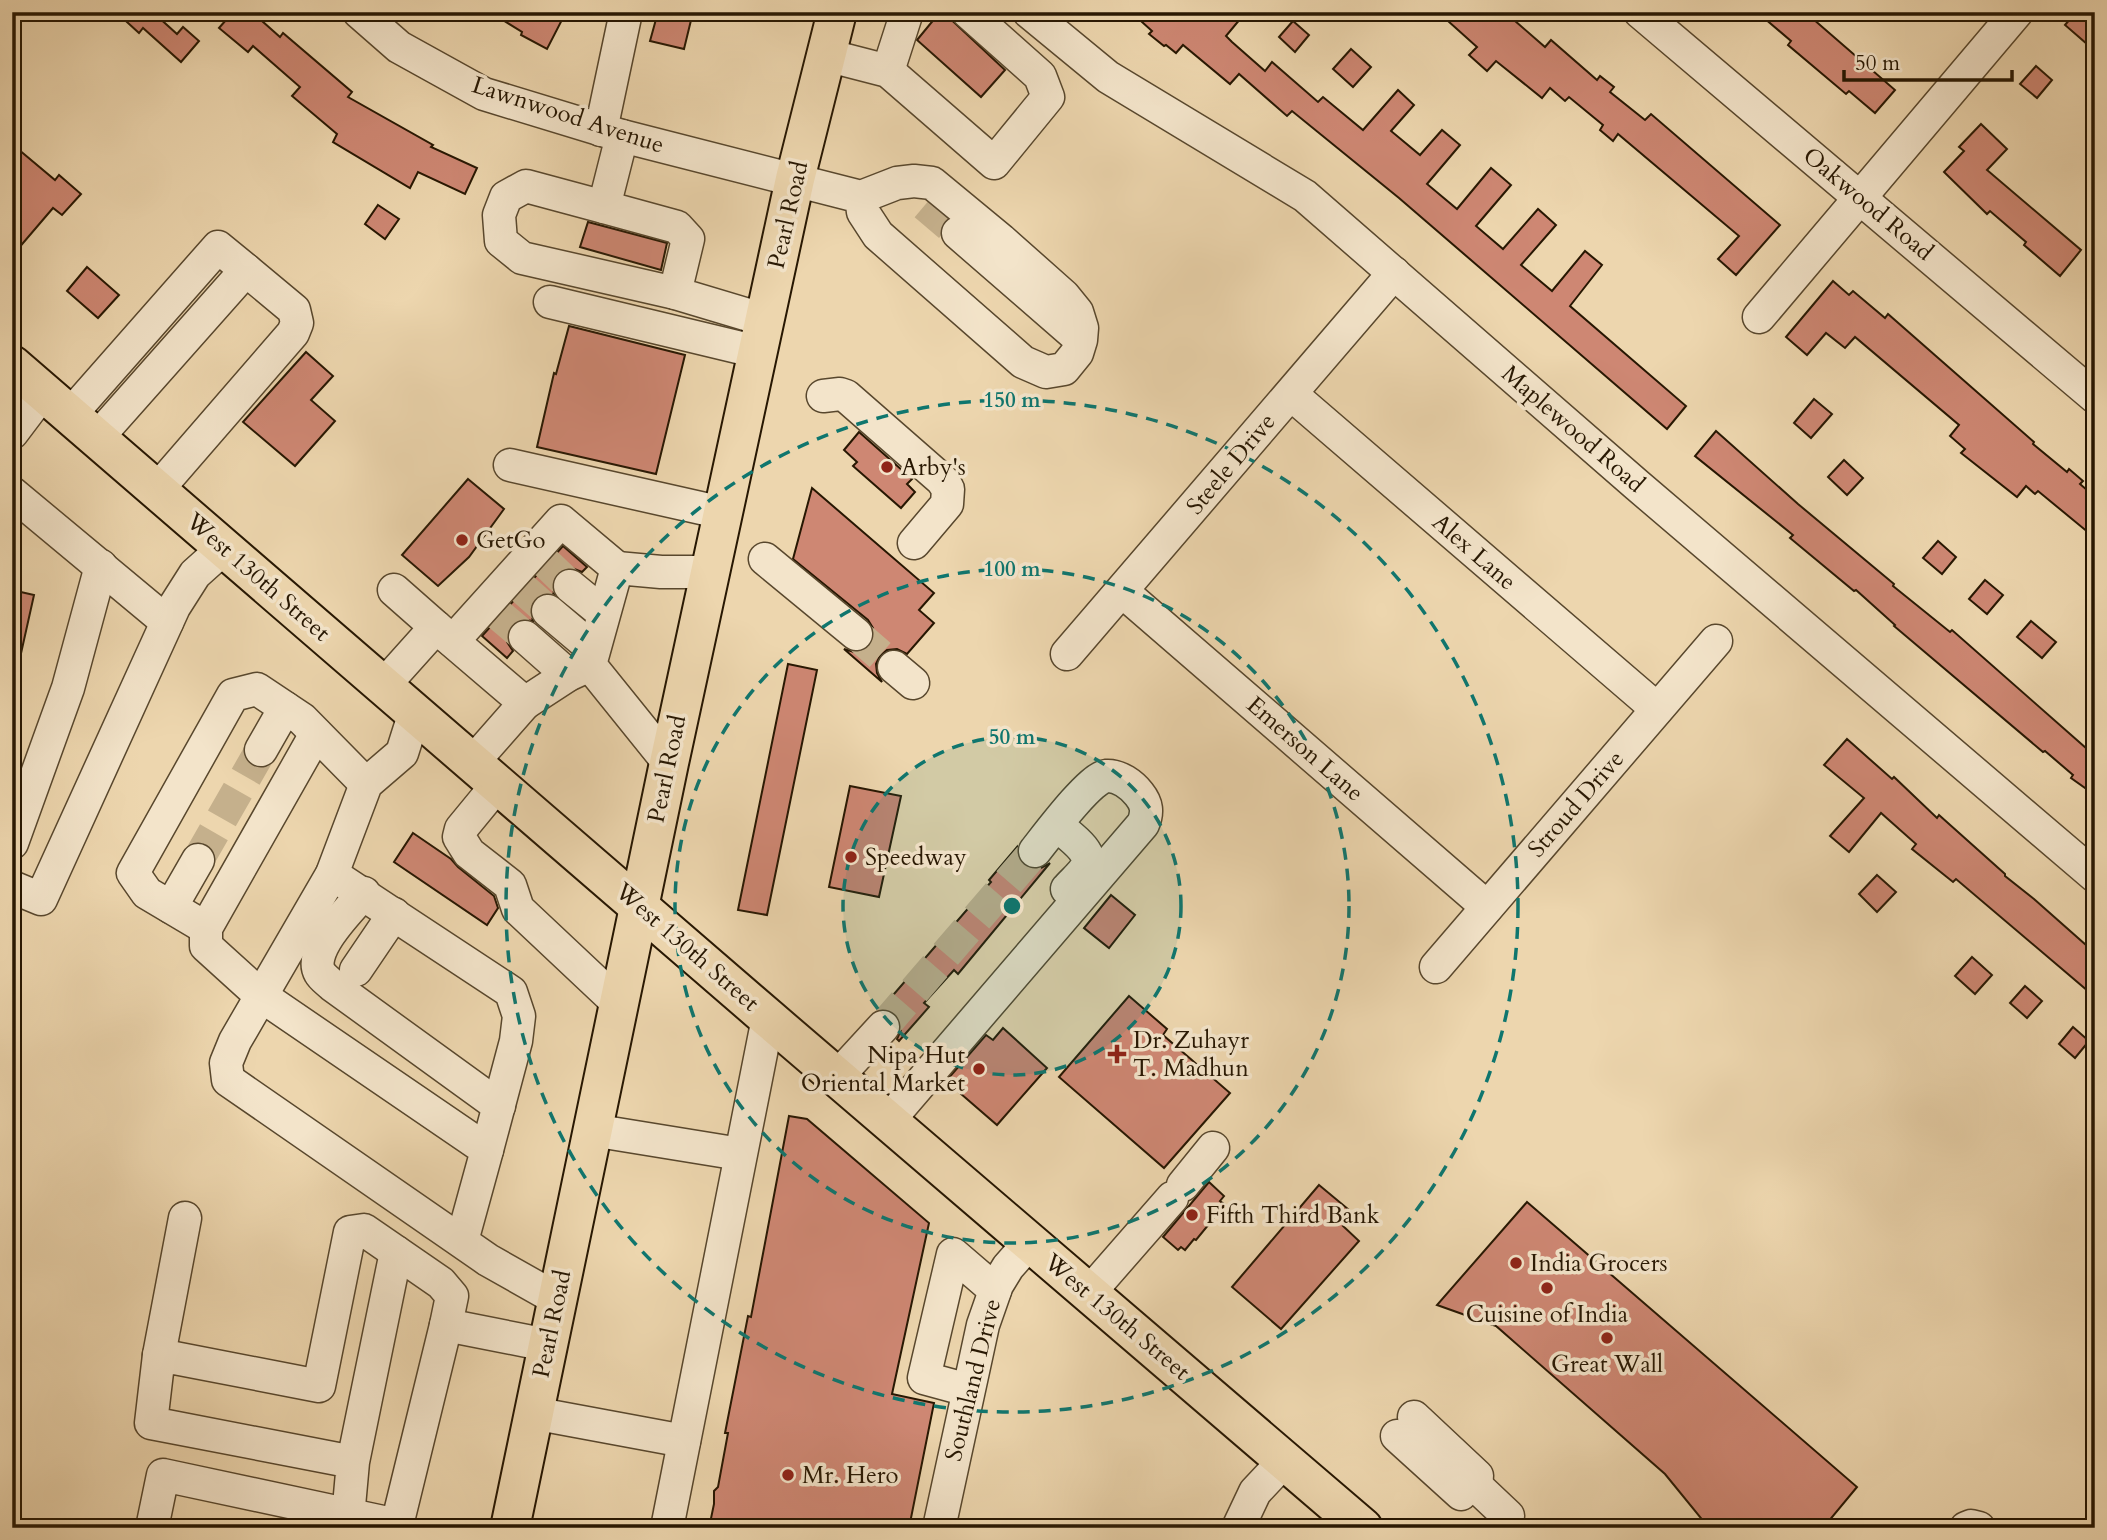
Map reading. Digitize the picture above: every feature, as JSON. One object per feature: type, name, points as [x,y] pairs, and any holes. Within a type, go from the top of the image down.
[{"type":"main road","name":"Pearl Road","points":[[510,1528],[638,905],[795,179],[837,12]]},
{"type":"main road","name":"West 130th Street","points":[[12,365],[1363,1528]]},
{"type":"street","name":"Lawnwood Avenue","points":[[359,12],[399,47],[484,94],[611,133],[861,197]]},
{"type":"street","points":[[604,207],[626,12]]},
{"type":"street","points":[[888,71],[907,12]]},
{"type":"street","points":[[826,55],[888,71],[994,163],[1048,97],[1040,76],[968,12]]},
{"type":"street","name":"Maplewood Road","points":[[1029,12],[1108,77],[1305,196],[1637,485],[2095,876]]},
{"type":"street","name":"Oakwood Road","points":[[1640,12],[2095,397]]},
{"type":"street","points":[[1759,317],[2017,12]]},
{"type":"street","points":[[897,183],[925,205]]},
{"type":"street","points":[[897,183],[932,183],[1064,296],[1077,312],[1082,328],[1077,353],[1064,369],[1046,372],[1023,362],[878,235],[863,212],[861,197],[897,183]]},
{"type":"street","points":[[675,293],[688,239],[677,227],[526,186],[506,197],[499,215],[501,241],[522,258],[675,293],[761,336]]},
{"type":"street","points":[[958,233],[1081,340]]},
{"type":"street","points":[[12,433],[70,415],[218,247],[294,310],[298,323],[293,333],[157,490]]},
{"type":"street","name":"Steele Drive","points":[[1068,654],[1394,273]]},
{"type":"street","points":[[550,302],[761,336]]},
{"type":"street","name":"Alex Lane","points":[[1291,394],[1657,709]]},
{"type":"street","points":[[823,396],[846,396],[942,480],[947,489],[947,504],[914,543]]},
{"type":"street","points":[[510,466],[723,513]]},
{"type":"street","points":[[12,493],[167,622]]},
{"type":"street","points":[[384,685],[444,634],[492,610],[539,556],[561,521],[617,568],[661,572],[710,572]]},
{"type":"street","points":[[12,887],[41,899],[174,607],[195,574],[224,548]]},
{"type":"street","points":[[765,559],[856,634]]},
{"type":"street","points":[[12,843],[68,688],[101,566]]},
{"type":"street","points":[[617,568],[584,663],[525,703],[485,773],[459,837],[469,853],[510,885],[518,909],[618,1003]]},
{"type":"street","points":[[570,586],[603,613]]},
{"type":"street","points":[[394,590],[525,703]]},
{"type":"street","name":"Emerson Lane","points":[[1123,592],[1488,907]]},
{"type":"street","points":[[548,611],[584,663],[669,763]]},
{"type":"street","points":[[525,637],[584,663]]},
{"type":"street","name":"Stroud Drive","points":[[1436,967],[1716,641]]},
{"type":"street","points":[[206,928],[147,893],[133,873],[233,695],[257,689],[302,719],[366,784]]},
{"type":"street","points":[[261,750],[285,708]]},
{"type":"street","points":[[415,712],[401,753],[366,784],[332,874],[260,995],[226,1063],[228,1080],[488,1259],[557,1299]]},
{"type":"street","points":[[316,734],[206,928],[206,946],[260,995],[486,1150]]},
{"type":"street","points":[[888,1121],[1143,824],[1147,810],[1144,801],[1130,785],[1106,776],[1089,787],[1035,851]]},
{"type":"street","points":[[998,993],[1002,971],[1010,953],[1088,864],[1086,853],[1057,825]]},
{"type":"street","points":[[171,907],[198,860]]},
{"type":"street","points":[[332,874],[511,992],[519,1016],[516,1041],[462,1241]]},
{"type":"street","points":[[364,893],[332,930],[317,956],[320,973],[332,985],[499,1106]]},
{"type":"street","points":[[356,970],[394,914]]},
{"type":"street","points":[[667,1528],[768,1018]]},
{"type":"street","points":[[837,1077],[883,1027]]},
{"type":"street","points":[[592,1130],[740,1154]]},
{"type":"street","points":[[1089,1293],[1213,1148]]},
{"type":"street","points":[[152,1528],[163,1475],[151,1423],[159,1355],[185,1218]]},
{"type":"street","points":[[163,1475],[348,1522],[401,1527],[452,1296],[441,1283],[363,1230],[350,1232],[319,1386]]},
{"type":"street","name":"Southland Drive","points":[[939,1528],[983,1325],[995,1290],[1008,1267],[1030,1242]]},
{"type":"street","points":[[348,1522],[353,1462],[396,1252]]},
{"type":"street","points":[[968,1390],[924,1378],[953,1254],[995,1290]]},
{"type":"street","points":[[446,1325],[547,1345]]},
{"type":"street","points":[[159,1355],[319,1386],[366,1398]]},
{"type":"street","points":[[533,1413],[684,1441]]},
{"type":"street","points":[[151,1423],[353,1462]]},
{"type":"street","points":[[1405,1426],[1508,1516]]},
{"type":"street","points":[[1238,1528],[1255,1492],[1285,1460]]},
{"type":"street","points":[[1966,1528],[1979,1528]]},
{"type":"building","points":[[116,12],[158,12],[156,15],[177,34],[183,27],[199,41],[181,62],[143,28],[139,33]]},
{"type":"building","points":[[233,12],[252,12],[280,37],[283,33],[352,92],[348,97],[433,145],[431,147],[477,168],[465,194],[418,172],[410,188],[333,142],[337,134],[292,96],[300,87],[253,46],[248,52],[219,28]]},
{"type":"building","points":[[490,12],[566,12],[547,49],[521,35],[522,32]]},
{"type":"building","points":[[658,12],[693,12],[684,49],[650,41]]},
{"type":"building","points":[[940,12],[1005,70],[981,97],[917,40]]},
{"type":"building","points":[[1131,12],[1246,12],[1226,36],[1265,71],[1272,62],[1318,102],[1323,97],[1363,130],[1398,90],[1414,105],[1391,131],[1420,155],[1442,130],[1460,145],[1427,184],[1457,209],[1491,168],[1511,185],[1476,226],[1503,249],[1538,209],[1556,225],[1521,265],[1552,291],[1585,251],[1602,265],[1570,306],[1686,406],[1667,429],[1399,198],[1292,111],[1287,116],[1239,74],[1230,84],[1183,45],[1176,53],[1164,46],[1149,34],[1152,31]]},
{"type":"building","points":[[1438,12],[1520,12],[1514,20],[1545,47],[1551,40],[1597,80],[1600,76],[1614,87],[1610,92],[1645,120],[1651,114],[1780,225],[1736,275],[1718,259],[1739,236],[1618,134],[1613,141],[1600,130],[1603,125],[1569,97],[1565,101],[1550,88],[1542,98],[1496,61],[1487,71],[1469,55],[1477,47]]},
{"type":"building","points":[[1757,12],[1805,12],[1895,90],[1875,113],[1849,91],[1846,94],[1788,45],[1791,41]]},
{"type":"building","points":[[2076,12],[2095,12],[2095,34],[2087,44],[2065,25]]},
{"type":"building","points":[[1293,21],[1309,35],[1295,52],[1279,37]]},
{"type":"building","points":[[1351,49],[1371,67],[1353,87],[1333,69]]},
{"type":"building","points":[[2036,66],[2052,80],[2037,98],[2020,84]]},
{"type":"building","points":[[1981,124],[2007,149],[1987,170],[2081,250],[2060,276],[2024,245],[2026,242],[1990,211],[1987,214],[1944,172],[1964,151],[1959,147]]},
{"type":"building","points":[[12,144],[55,180],[59,175],[81,194],[62,215],[53,208],[12,256]]},
{"type":"building","points":[[378,205],[399,219],[385,239],[365,224]]},
{"type":"building","points":[[588,222],[667,243],[661,270],[580,247]]},
{"type":"building","points":[[87,267],[119,295],[98,318],[67,291]]},
{"type":"building","points":[[1833,281],[1849,295],[1853,291],[1885,318],[1888,314],[2034,442],[2033,444],[2067,472],[2069,469],[2083,481],[2080,484],[2095,497],[2095,538],[2038,491],[2035,494],[2026,486],[2017,497],[1961,453],[1965,449],[1950,436],[1959,425],[1855,337],[1845,348],[1826,333],[1807,355],[1786,337]]},
{"type":"building","points":[[569,326],[685,355],[656,474],[537,447],[554,373],[556,374]]},
{"type":"building","points":[[306,352],[333,376],[311,400],[335,421],[295,466],[243,422]]},
{"type":"building","points":[[1814,399],[1832,414],[1811,438],[1794,423]]},
{"type":"building","points":[[1716,431],[1894,584],[1893,586],[1950,632],[1952,630],[2095,756],[2095,795],[2071,778],[2073,775],[1894,626],[1856,590],[1790,538],[1793,535],[1695,456]]},
{"type":"building","points":[[859,432],[912,479],[907,484],[915,492],[901,508],[853,466],[857,462],[844,450]]},
{"type":"building","points":[[1844,460],[1863,478],[1847,495],[1828,477]]},
{"type":"building","points":[[468,479],[504,509],[469,557],[438,586],[402,555]]},
{"type":"building","points":[[812,488],[934,593],[919,610],[934,623],[907,654],[897,649],[887,650],[880,656],[876,664],[882,682],[844,649],[854,652],[870,646],[874,636],[868,620],[793,559]]},
{"type":"building","points":[[1938,541],[1956,557],[1942,574],[1923,558]]},
{"type":"building","points":[[563,546],[587,567],[582,572],[572,568],[563,569],[556,574],[552,584],[554,594],[542,594],[534,600],[530,608],[533,621],[520,619],[511,625],[507,642],[513,651],[507,658],[482,636]]},
{"type":"building","points":[[1985,580],[2003,595],[1987,614],[1969,599]]},
{"type":"building","points":[[12,590],[34,595],[20,658],[12,657]]},
{"type":"building","points":[[2031,621],[2056,642],[2042,658],[2017,637]]},
{"type":"building","points":[[788,664],[817,670],[767,915],[738,910]]},
{"type":"building","points":[[1847,739],[1892,779],[1894,777],[1937,818],[1939,815],[2095,953],[2095,997],[1956,879],[1953,882],[1912,849],[1916,844],[1881,813],[1849,852],[1830,836],[1864,798],[1824,765]]},
{"type":"building","points":[[850,786],[901,796],[879,897],[829,887]]},
{"type":"building","points":[[413,833],[451,859],[494,896],[498,908],[487,925],[394,862]]},
{"type":"building","points":[[1017,847],[1018,857],[1024,866],[1033,869],[1050,863],[958,974],[954,970],[924,1003],[929,1007],[899,1041],[900,1021],[895,1013],[881,1009],[991,882],[989,880]]},
{"type":"building","points":[[1877,875],[1896,892],[1877,912],[1859,894]]},
{"type":"building","points":[[1111,895],[1135,915],[1109,948],[1084,928]]},
{"type":"building","points":[[1972,957],[1992,975],[1975,994],[1955,976]]},
{"type":"building","points":[[2025,986],[2042,1001],[2027,1018],[2010,1003]]},
{"type":"building","points":[[1129,996],[1167,1029],[1163,1035],[1230,1093],[1164,1168],[1059,1077]]},
{"type":"building","points":[[2073,1027],[2089,1041],[2075,1058],[2059,1044]]},
{"type":"building","points":[[1003,1028],[1047,1068],[997,1125],[946,1081],[986,1035],[993,1040]]},
{"type":"building","points":[[789,1116],[807,1119],[929,1223],[892,1394],[934,1403],[909,1528],[709,1528],[714,1491],[718,1487],[728,1433],[725,1433],[748,1316],[751,1317]]},
{"type":"building","points":[[1209,1182],[1224,1196],[1220,1201],[1224,1204],[1223,1207],[1196,1240],[1185,1250],[1181,1247],[1178,1250],[1163,1237]]},
{"type":"building","points":[[1319,1185],[1354,1214],[1343,1226],[1359,1241],[1281,1329],[1232,1287]]},
{"type":"building","points":[[1527,1202],[1857,1487],[1823,1528],[1709,1528],[1665,1474],[1496,1326],[1437,1305]]},
{"type":"tunnel","points":[[925,205],[958,233]]},
{"type":"tunnel","points":[[545,562],[570,586]]},
{"type":"tunnel","points":[[522,588],[548,611]]},
{"type":"tunnel","points":[[499,615],[525,637]]},
{"type":"tunnel","points":[[856,634],[894,667]]},
{"type":"tunnel","points":[[198,860],[261,750]]},
{"type":"tunnel","points":[[883,1027],[1035,851]]},
{"type":"place","name":"Arby's","points":[[887,467]]},
{"type":"place","name":"GetGo","points":[[462,540]]},
{"type":"place","name":"Speedway","points":[[851,857]]},
{"type":"place","name":"Dr. Zuhayr T. Madhun","points":[[1117,1054]]},
{"type":"place","name":"Nipa Hut Oriental Market","points":[[979,1069]]},
{"type":"place","name":"Fifth Third Bank","points":[[1192,1215]]},
{"type":"place","name":"India Grocers","points":[[1516,1263]]},
{"type":"place","name":"Cuisine of India","points":[[1547,1288]]},
{"type":"place","name":"Great Wall","points":[[1607,1338]]},
{"type":"place","name":"Mr. Hero","points":[[788,1475]]}]
